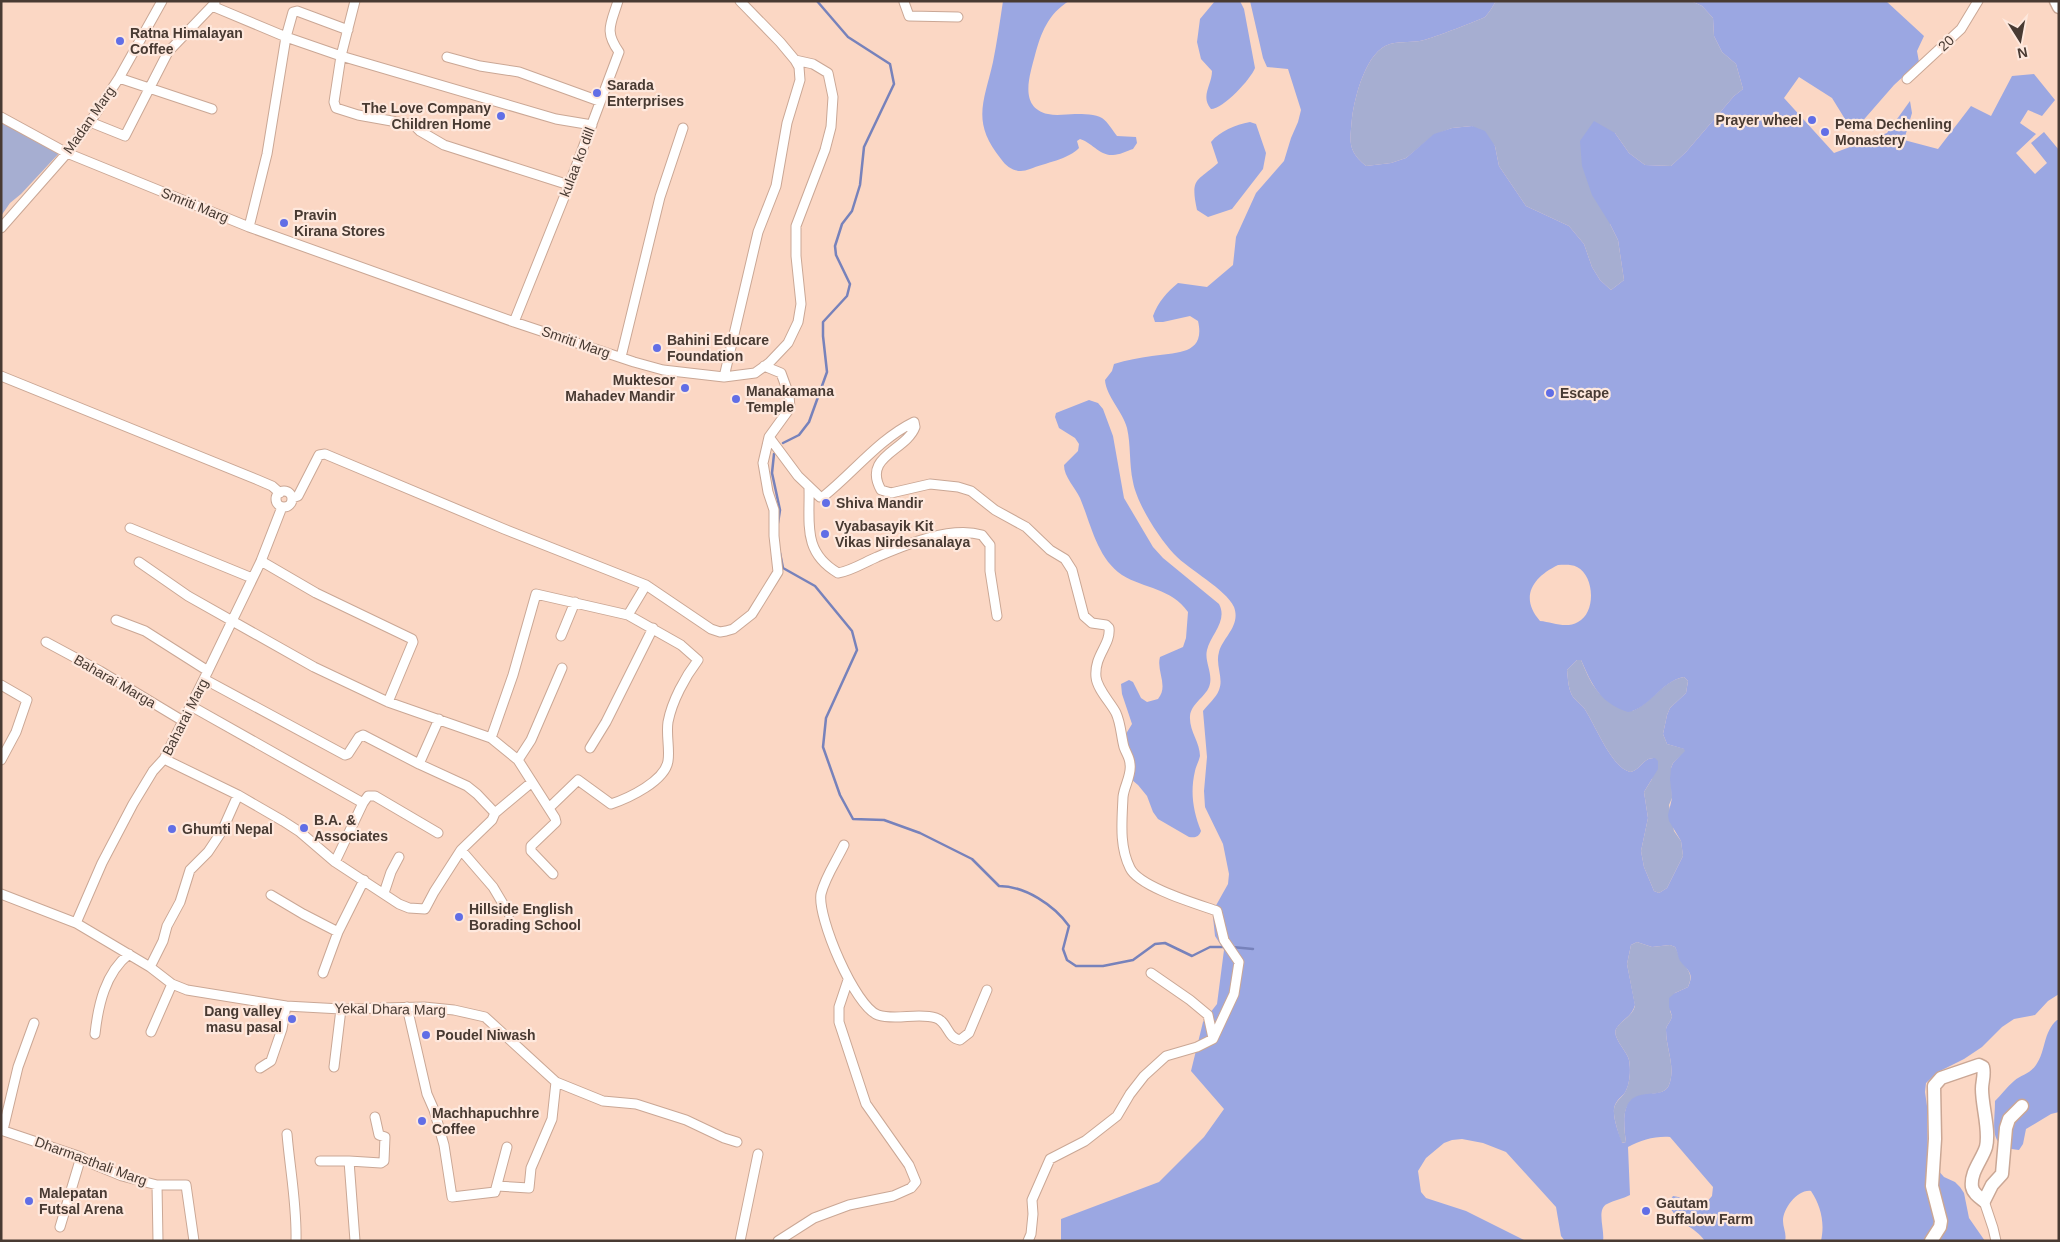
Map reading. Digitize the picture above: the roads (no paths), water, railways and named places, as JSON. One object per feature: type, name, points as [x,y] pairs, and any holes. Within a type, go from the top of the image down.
[{"type":"street","name":"Madan Marg","points":[[1,228],[67,153],[90,122],[119,78],[162,1]]},
{"type":"street","points":[[355,1],[341,56],[334,102],[336,108],[341,111],[414,125],[420,131],[444,144],[569,185]]},
{"type":"street","name":"kulaa ko dill","points":[[514,322],[569,185],[619,52],[610,40],[618,1]]},
{"type":"street","points":[[724,377],[758,232],[776,186],[787,123],[800,80],[799,67],[795,60],[740,1]]},
{"type":"street","name":"20","points":[[1907,79],[1961,29],[1978,1]]},
{"type":"street","points":[[2056,1],[2059,7]]},
{"type":"street","points":[[904,2],[909,16],[958,17]]},
{"type":"street","points":[[90,122],[125,136],[168,52],[215,3],[286,37],[341,56],[556,119],[592,125]]},
{"type":"street","points":[[249,226],[268,154],[286,37],[294,10],[348,30]]},
{"type":"street","points":[[446,57],[480,66],[519,72],[599,101]]},
{"type":"street","name":"Smriti Marg","points":[[1,117],[67,153],[249,226],[514,322],[663,370],[724,377],[754,373],[764,366],[788,343],[798,322],[801,304],[796,256],[796,226],[825,150],[831,127],[833,97],[828,73],[812,64],[795,60]]},
{"type":"street","points":[[119,78],[212,109]]},
{"type":"street","points":[[621,358],[660,197],[683,128]]},
{"type":"street","points":[[292,498],[298,496],[319,455],[325,454],[504,529],[646,585],[715,631],[726,631],[733,629],[752,614],[778,572],[774,536],[774,510],[768,492],[763,463],[769,437],[790,408],[789,395],[781,373],[764,366]]},
{"type":"street","points":[[1,376],[258,480],[272,486],[280,493],[288,492],[292,498]]},
{"type":"street","points":[[769,437],[785,460],[809,488],[820,497],[824,496],[889,438],[914,422],[916,427],[910,436],[889,453],[878,465],[876,474],[881,490],[891,493],[930,484],[958,487],[970,491],[985,500],[995,510],[1026,527],[1050,550],[1065,559],[1072,570],[1084,616],[1092,624],[1106,625],[1109,628],[1107,645],[1100,653],[1097,661],[1096,680],[1120,722],[1124,748],[1131,767],[1123,791],[1121,829],[1130,869],[1149,885],[1217,911],[1224,940],[1240,962],[1234,994],[1213,1039],[1197,1047],[1166,1056],[1144,1076],[1130,1094],[1117,1116],[1085,1141],[1050,1159],[1032,1200],[1032,1234],[1028,1241]]},
{"type":"street","points":[[809,488],[810,541],[816,553],[838,573],[845,572],[878,556],[937,536],[959,533],[982,535],[990,545],[990,571],[996,616]]},
{"type":"street","points":[[280,493],[277,496],[277,502],[282,507],[290,504],[292,498]]},
{"type":"street","name":"Baharai Marg","points":[[76,923],[102,863],[133,804],[153,771],[164,759],[191,706],[260,561],[282,507]]},
{"type":"street","points":[[130,528],[252,578]]},
{"type":"street","points":[[260,561],[316,593],[412,639],[413,642],[388,702]]},
{"type":"street","points":[[140,562],[188,596],[314,667],[388,702],[491,738],[518,760],[556,822],[530,848],[553,874]]},
{"type":"street","points":[[628,614],[646,585]]},
{"type":"street","points":[[491,738],[513,675],[536,594],[628,614],[681,645],[698,660],[672,707],[668,725],[668,762],[664,774],[654,782],[611,804],[578,780],[549,808]]},
{"type":"street","points":[[561,636],[575,602]]},
{"type":"street","points":[[116,620],[145,631],[206,675],[345,755],[348,754],[359,737],[363,735],[467,786],[495,813]]},
{"type":"street","points":[[590,748],[606,722],[652,628]]},
{"type":"street","name":"Baharai Marga","points":[[46,642],[100,671],[183,721]]},
{"type":"street","points":[[518,760],[531,740],[562,668]]},
{"type":"street","points":[[1,686],[27,700],[16,732],[1,760]]},
{"type":"street","points":[[191,706],[363,803]]},
{"type":"street","points":[[419,764],[439,720]]},
{"type":"street","points":[[164,759],[238,795],[300,832],[334,862],[408,908],[425,909],[461,850],[492,820],[495,813],[532,782]]},
{"type":"street","points":[[150,967],[163,941],[167,926],[180,902],[190,870],[208,852],[222,831],[238,795]]},
{"type":"street","points":[[334,862],[368,796],[375,796],[438,833]]},
{"type":"street","points":[[844,845],[821,895],[834,952],[848,980],[873,1013],[885,1016],[934,1017],[943,1023],[952,1036],[960,1040],[969,1033],[988,990]]},
{"type":"street","points":[[461,850],[493,888],[509,914]]},
{"type":"street","points":[[384,893],[391,872],[399,857]]},
{"type":"street","points":[[323,973],[338,932],[364,880]]},
{"type":"street","name":"Yekal Dhara Marg","points":[[1,894],[76,923],[150,967],[172,984],[187,990],[286,1006],[341,1008],[407,1007],[454,1010],[484,1017],[556,1082]]},
{"type":"street","points":[[271,895],[338,932]]},
{"type":"street","points":[[95,1034],[102,996],[110,976],[117,965],[129,954]]},
{"type":"street","points":[[1152,973],[1208,1015],[1213,1039]]},
{"type":"street","points":[[778,1241],[814,1218],[849,1206],[893,1196],[912,1188],[916,1182],[909,1165],[866,1104],[839,1022],[839,1007],[848,980]]},
{"type":"street","points":[[151,1032],[172,984]]},
{"type":"street","points":[[260,1068],[271,1061],[282,1029],[286,1006]]},
{"type":"street","points":[[407,1007],[428,1094],[444,1145],[452,1197],[495,1192],[507,1147]]},
{"type":"street","points":[[334,1067],[341,1008]]},
{"type":"street","points":[[2,1130],[18,1067],[34,1023]]},
{"type":"street","points":[[1931,1241],[1940,1227],[1941,1221],[1932,1186],[1935,1139],[1934,1086],[1941,1078],[1979,1065],[1984,1067],[1985,1073],[1982,1089],[1986,1146],[1976,1167],[1972,1185],[1974,1192],[1984,1201],[1994,1228],[1996,1241]]},
{"type":"street","points":[[497,1186],[529,1188],[531,1168],[552,1119],[556,1082],[603,1101],[636,1104],[678,1118],[737,1142]]},
{"type":"street","points":[[1984,1201],[1992,1185],[2002,1174],[2006,1128],[2009,1119],[2022,1106]]},
{"type":"street","points":[[320,1161],[349,1160],[381,1163],[384,1161],[385,1137],[378,1135],[375,1117]]},
{"type":"street","name":"Dharmasthali Marg","points":[[2,1130],[81,1157],[108,1171],[157,1185],[186,1185],[194,1241]]},
{"type":"street","points":[[287,1134],[296,1205],[296,1241]]},
{"type":"street","points":[[740,1241],[758,1154]]},
{"type":"street","points":[[60,1227],[81,1157]]},
{"type":"street","points":[[349,1160],[355,1241]]},
{"type":"street","points":[[157,1185],[158,1241]]},
{"type":"waterway","points":[[783,443],[799,435],[809,422],[827,372],[823,322],[847,296],[850,284],[836,255],[835,246],[842,224],[852,211],[860,185],[864,147],[894,84],[890,64],[848,37],[817,1]]},
{"type":"waterway","points":[[774,454],[772,473],[780,510],[778,523]]},
{"type":"waterway","points":[[780,553],[783,568],[815,586],[852,631],[857,650],[826,718],[823,747],[840,795],[853,819],[884,820],[920,833],[972,859],[999,886],[1019,889],[1038,898],[1063,918],[1069,926],[1063,949],[1067,960],[1076,966],[1103,966],[1133,960],[1155,944],[1165,943],[1192,956],[1210,947],[1226,947]]},
{"type":"waterway","points":[[1232,947],[1253,949]]},
{"type":"place","name":"Ratna Himalayan Coffee","points":[[120,41]]},
{"type":"place","name":"Sarada Enterprises","points":[[597,93]]},
{"type":"place","name":"The Love Company Children Home","points":[[501,116]]},
{"type":"place","name":"Prayer wheel","points":[[1812,120]]},
{"type":"place","name":"Pema Dechenling Monastery","points":[[1825,132]]},
{"type":"place","name":"Pravin Kirana Stores","points":[[284,223]]},
{"type":"place","name":"Bahini Educare Foundation","points":[[657,348]]},
{"type":"place","name":"Muktesor Mahadev Mandir","points":[[685,388]]},
{"type":"place","name":"Escape","points":[[1550,393]]},
{"type":"place","name":"Manakamana Temple","points":[[736,399]]},
{"type":"place","name":"Shiva Mandir","points":[[826,503]]},
{"type":"place","name":"Vyabasayik Kit Vikas Nirdesanalaya","points":[[825,534]]},
{"type":"place","name":"B.A. & Associates","points":[[304,828]]},
{"type":"place","name":"Ghumti Nepal","points":[[172,829]]},
{"type":"place","name":"Hillside English Borading School","points":[[459,917]]},
{"type":"place","name":"Dang valley masu pasal","points":[[292,1019]]},
{"type":"place","name":"Poudel Niwash","points":[[426,1035]]},
{"type":"place","name":"Machhapuchhre Coffee","points":[[422,1121]]},
{"type":"place","name":"Malepatan Futsal Arena","points":[[29,1201]]},
{"type":"place","name":"Gautam Buffalow Farm","points":[[1646,1211]]}]
